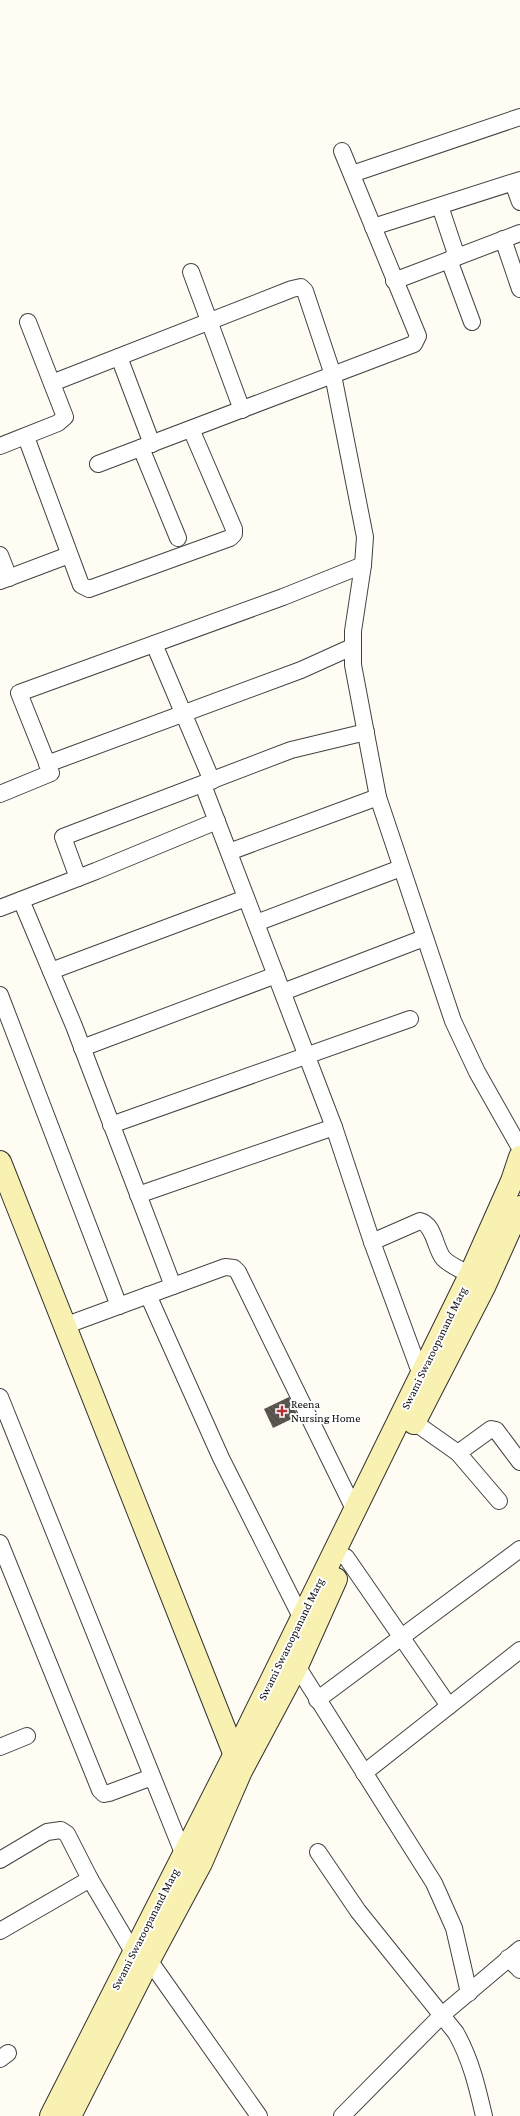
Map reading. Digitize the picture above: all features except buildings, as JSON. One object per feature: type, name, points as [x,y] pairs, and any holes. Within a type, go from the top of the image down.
[{"type":"street","points":[[352,174],[520,117]]},
{"type":"street","points":[[98,464],[414,344],[418,340],[418,336],[342,152]]},
{"type":"street","points":[[373,227],[516,181],[520,202]]},
{"type":"street","points":[[440,206],[453,258],[472,322]]},
{"type":"street","points":[[394,281],[520,233]]},
{"type":"street","points":[[503,239],[520,289]]},
{"type":"street","points":[[191,272],[242,410]]},
{"type":"street","points":[[52,383],[301,287],[305,290],[333,375],[365,537],[363,565],[352,647],[353,665],[378,797],[424,938],[459,1036],[520,1148]]},
{"type":"street","points":[[0,446],[26,437],[58,423],[65,417],[28,322]]},
{"type":"street","points":[[119,357],[178,538]]},
{"type":"street","points":[[26,437],[81,585],[89,589],[230,538],[234,534],[234,529],[191,429]]},
{"type":"street","points":[[0,555],[5,579],[69,556]]},
{"type":"street","points":[[0,794],[51,773],[19,693],[363,565]]},
{"type":"street","points":[[154,644],[184,713],[207,783],[217,821],[334,1127],[372,1242],[421,1376]]},
{"type":"street","points":[[47,764],[301,670],[352,647]]},
{"type":"street","points":[[78,878],[63,836],[207,783],[290,750],[366,732]]},
{"type":"street","points":[[229,852],[378,797]]},
{"type":"street","points":[[0,908],[217,821]]},
{"type":"street","points":[[256,923],[401,868]]},
{"type":"street","points":[[51,971],[246,898]]},
{"type":"street","points":[[21,900],[82,1048],[173,1286]]},
{"type":"street","points":[[283,992],[424,938]]},
{"type":"street","points":[[82,1048],[276,975]]},
{"type":"street","points":[[0,995],[119,1306]]},
{"type":"street","points":[[111,1125],[410,1019]]},
{"type":"street","points":[[138,1195],[334,1127]]},
{"type":"street","name":"Swami Swaroopanand Marg","points":[[52,2116],[141,1956],[201,1863],[238,1762],[301,1617],[355,1511],[470,1275],[512,1181],[520,1157]]},
{"type":"street","points":[[0,1162],[238,1762]]},
{"type":"street","name":"Swami Swaroopanand Marg","points":[[70,2116],[141,1956],[183,1853],[296,1666],[346,1557],[484,1286],[520,1207]]},
{"type":"street","points":[[372,1242],[420,1221],[424,1222],[429,1227],[445,1260],[470,1275]]},
{"type":"street","points":[[64,1326],[225,1267],[234,1268],[238,1272],[355,1511]]},
{"type":"street","points":[[148,1295],[221,1458],[301,1617]]},
{"type":"street","points":[[0,1397],[183,1853]]},
{"type":"street","points":[[414,1422],[458,1453],[499,1501]]},
{"type":"street","points":[[458,1453],[491,1429],[496,1430],[515,1445],[520,1462]]},
{"type":"street","points":[[0,1543],[100,1790],[104,1794],[109,1793],[152,1777]]},
{"type":"street","points":[[317,1700],[520,1549]]},
{"type":"street","points":[[346,1557],[403,1637],[449,1706]]},
{"type":"street","points":[[364,1773],[520,1650]]},
{"type":"street","points":[[296,1666],[442,1898],[454,1928],[469,1993]]},
{"type":"street","points":[[0,1747],[27,1736]]},
{"type":"street","points":[[0,1860],[47,1832],[60,1830],[66,1834],[90,1879],[141,1956],[258,2116]]},
{"type":"street","points":[[318,1852],[358,1911],[442,2015],[466,2051],[474,2074],[484,2116]]},
{"type":"street","points":[[0,1931],[90,1879]]},
{"type":"street","points":[[342,2116],[442,2015],[514,1953],[520,1970]]},
{"type":"place","name":"Reena Nursing Home","points":[[282,1411]]}]
